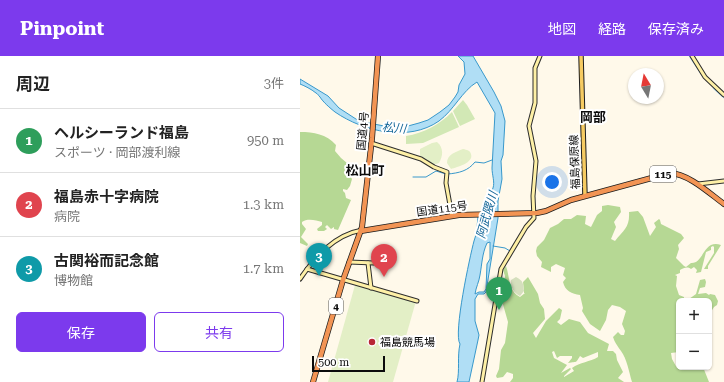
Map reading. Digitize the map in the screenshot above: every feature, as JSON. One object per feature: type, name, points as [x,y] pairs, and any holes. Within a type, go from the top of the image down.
[{"type":"highway","name":"国道4号","points":[[362,230],[366,206],[372,141],[378,56]]},
{"type":"highway","name":"国道115号","points":[[362,230],[472,213],[543,212],[564,202],[585,195],[669,173],[680,174],[697,184],[724,204]]},
{"type":"highway","name":"4","points":[[313,382],[343,280],[362,230]]},
{"type":"main road","name":"福島保原線","points":[[581,56],[585,195]]},
{"type":"street","points":[[482,382],[501,269],[533,218],[536,161],[530,126],[535,102],[535,69],[540,56]]},
{"type":"street","points":[[692,56],[703,74],[724,95]]},
{"type":"street","points":[[372,141],[420,159],[447,172],[446,183],[452,215]]},
{"type":"street","points":[[697,184],[724,181]]},
{"type":"street","points":[[300,280],[318,257],[334,244],[346,236],[362,230]]},
{"type":"street","points":[[350,262],[374,263]]},
{"type":"street","points":[[368,263],[371,288]]},
{"type":"street","points":[[308,270],[417,301]]},
{"type":"green space","points":[[463,100],[475,119],[460,126],[453,111]]},
{"type":"green space","points":[[452,112],[459,127],[423,143],[406,144],[406,136],[431,128]]},
{"type":"green space","points":[[300,132],[320,134],[332,141],[336,145],[335,151],[347,163],[349,167],[348,173],[352,179],[347,190],[343,189],[346,198],[351,200],[338,230],[334,229],[334,227],[331,229],[327,225],[325,227],[327,229],[324,231],[318,231],[317,229],[322,225],[322,222],[309,220],[302,222],[306,229],[301,237],[308,244],[307,246],[300,243]]},
{"type":"green space","points":[[437,142],[442,149],[442,155],[439,163],[433,165],[420,156],[420,149]]},
{"type":"green space","points":[[463,149],[470,152],[470,160],[451,169],[447,163],[447,160],[452,154]]},
{"type":"green space","points":[[608,205],[620,207],[621,212],[614,222],[616,227],[611,239],[615,241],[626,228],[629,212],[638,211],[643,217],[650,236],[656,227],[654,223],[659,219],[661,224],[681,234],[684,238],[678,245],[679,249],[676,258],[686,267],[699,260],[707,248],[711,245],[721,245],[708,266],[708,269],[704,269],[714,253],[713,246],[711,247],[711,250],[706,252],[701,272],[696,273],[697,270],[694,267],[691,269],[687,267],[680,270],[680,273],[675,275],[677,276],[676,286],[679,295],[684,298],[676,298],[676,352],[671,353],[672,359],[676,366],[676,370],[704,370],[709,382],[632,382],[625,358],[613,337],[618,332],[621,335],[624,335],[625,331],[622,324],[626,311],[620,307],[612,305],[608,310],[606,320],[600,331],[590,324],[582,311],[583,308],[580,295],[574,294],[565,288],[563,282],[566,278],[563,275],[565,268],[556,264],[551,267],[551,272],[541,267],[542,262],[537,256],[536,251],[537,247],[544,240],[550,228],[564,219],[571,219],[577,215],[586,216],[585,224],[591,227],[597,215],[602,211],[602,206]]},
{"type":"green space","points":[[506,266],[511,287],[520,297],[525,293],[523,282],[528,277],[538,294],[540,303],[544,309],[545,319],[533,333],[536,338],[546,321],[559,308],[562,310],[560,319],[557,322],[561,325],[569,319],[580,322],[588,333],[609,344],[607,351],[613,351],[616,354],[617,360],[623,372],[618,378],[624,382],[510,382],[513,378],[513,374],[507,372],[503,377],[497,378],[496,376],[499,369],[501,350],[505,343],[508,322],[502,301],[505,276],[503,270]],"holes":[[[554,351],[557,358],[560,356],[572,356],[568,363],[575,362],[580,356],[583,358],[598,352],[598,357],[575,366],[572,368],[574,371],[564,377],[571,369],[570,368],[561,373],[567,365],[554,358],[552,352]]]},
{"type":"green space","points":[[516,277],[522,281],[523,285],[524,291],[520,296],[514,291],[511,285],[511,280]]},
{"type":"green space","points":[[705,279],[706,282],[705,287],[700,288],[698,294],[706,293],[709,295],[715,295],[718,301],[717,305],[712,310],[712,298],[690,298],[696,294],[700,280]]},
{"type":"green space","name":"福島競馬場","points":[[355,285],[416,301],[393,382],[328,382]]},
{"type":"water","points":[[458,56],[473,56],[501,106],[505,121],[503,155],[501,161],[502,179],[498,201],[498,218],[486,292],[484,294],[478,294],[475,299],[475,321],[479,335],[469,382],[457,382],[460,344],[458,337],[460,311],[466,278],[476,235],[478,217],[486,209],[485,201],[489,197],[489,194],[494,186],[492,168],[495,113],[477,82],[467,90],[449,112],[439,121],[414,131],[401,133],[387,132],[359,125],[335,112],[317,94],[300,84],[300,79],[328,96],[339,108],[359,121],[389,127],[398,125],[408,126],[428,120],[449,105],[458,92],[459,85],[465,74],[464,62]],"holes":[[[490,242],[490,259],[487,264],[486,289],[484,292],[475,294],[480,278],[484,251],[487,243]]]},
{"type":"waterway","points":[[690,56],[704,77]]},
{"type":"waterway","points":[[714,88],[724,97]]},
{"type":"waterway","points":[[448,174],[463,171],[475,162],[484,163],[492,160]]},
{"type":"waterway","points":[[413,177],[426,177],[436,171],[446,174]]},
{"type":"waterway","points":[[493,246],[505,248],[510,251]]},
{"type":"place","name":"古関裕而記念館","points":[[319,276]]},
{"type":"place","name":"福島赤十字病院","points":[[384,277]]},
{"type":"place","name":"ヘルシーランド福島","points":[[499,310]]},
{"type":"place","name":"福島競馬場","points":[[372,342]]},
{"type":"district","name":"岡部","points":[[593,117]]},
{"type":"district","name":"松山町","points":[[365,170]]},
{"type":"water label","name":"松川","points":[[394,128]]},
{"type":"water label","name":"阿武隈川","points":[[487,215]]}]
